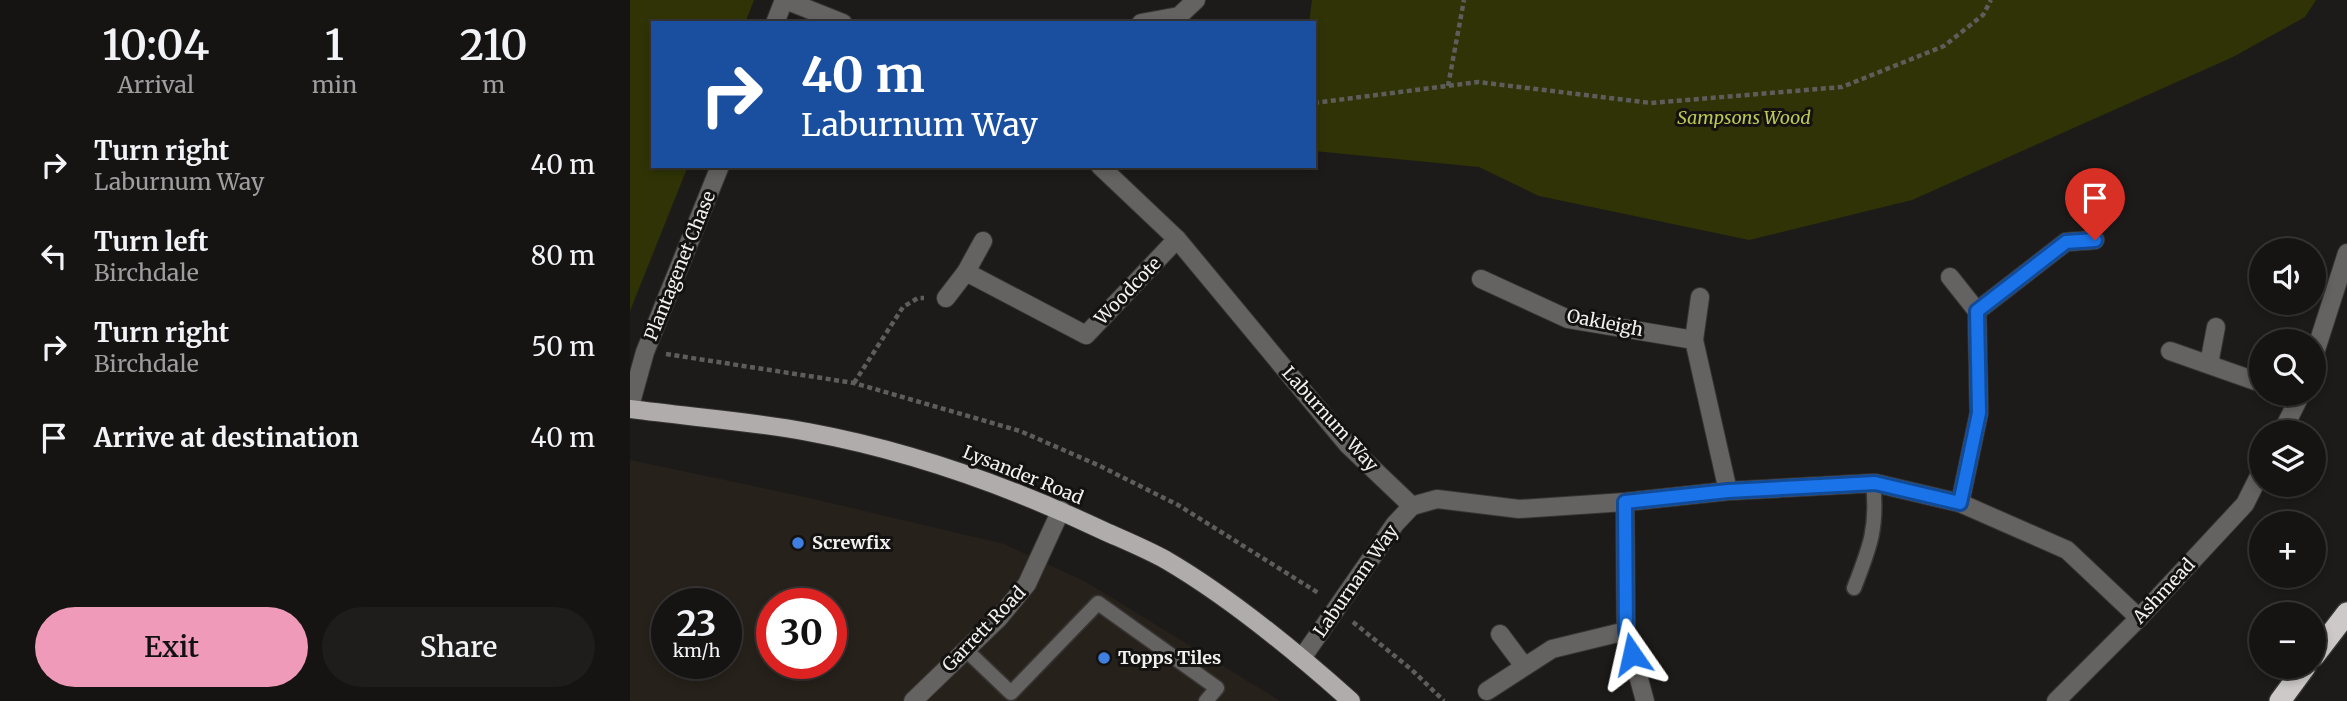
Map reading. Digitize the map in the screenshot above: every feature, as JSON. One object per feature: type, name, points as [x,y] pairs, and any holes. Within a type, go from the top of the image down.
[{"type":"highway","points":[[2326,640],[2347,612]]},
{"type":"highway","points":[[2280,701],[2296,679]]},
{"type":"main road","name":"Lysander Road","points":[[630,407],[808,432],[896,452],[980,477],[1061,510],[1166,560],[1302,658],[1351,701]]},
{"type":"street","points":[[776,21],[785,0],[838,21]]},
{"type":"street","points":[[1152,21],[1179,16],[1196,0]]},
{"type":"street","name":"Plantagenet Chase","points":[[630,407],[645,352],[719,168]]},
{"type":"street","name":"Laburnum Way","points":[[1102,168],[1177,239],[1348,445],[1412,506]]},
{"type":"street","name":"Woodcote","points":[[966,272],[1086,335],[1177,239]]},
{"type":"street","points":[[1977,311],[2066,242],[2095,240]]},
{"type":"street","points":[[946,298],[966,272],[983,241]]},
{"type":"street","points":[[2323,329],[2347,253]]},
{"type":"street","points":[[1950,277],[1977,311],[1979,413],[1960,503]]},
{"type":"street","name":"Oakleigh","points":[[1481,279],[1568,319],[1695,340]]},
{"type":"street","points":[[1700,297],[1695,340],[1728,491]]},
{"type":"street","points":[[2209,364],[2216,327]]},
{"type":"street","points":[[2170,351],[2249,379]]},
{"type":"street","points":[[1412,506],[1437,499],[1519,509],[1625,502],[1728,491],[1872,483],[1960,503],[2067,550],[2138,618]]},
{"type":"street","name":"Ashmead","points":[[2056,701],[2138,618],[2245,504],[2249,496]]},
{"type":"street","points":[[1625,502],[1626,631],[1645,701]]},
{"type":"street","name":"Laburnam Way","points":[[1302,658],[1395,524],[1412,506]]},
{"type":"street","name":"Garrett Road","points":[[913,701],[999,618],[1027,584],[1061,510]]},
{"type":"street","points":[[1487,691],[1552,649],[1626,631]]},
{"type":"street","points":[[1500,634],[1524,666]]},
{"type":"lane","points":[[1854,588],[1875,527],[1876,510],[1872,483]]},
{"type":"lane","points":[[966,650],[1011,693],[1098,603],[1217,688],[1206,701]]},
{"type":"path","points":[[1448,86],[1464,0]]},
{"type":"path","points":[[1316,103],[1478,82],[1650,103],[1842,88],[1944,46],[1983,15],[1992,0]]},
{"type":"path","points":[[854,383],[903,307],[918,298],[946,298]]},
{"type":"path","points":[[645,352],[854,383],[1020,431],[1100,466],[1178,505],[1315,589],[1412,670],[1444,701]]},
{"type":"shaded area","points":[[630,460],[805,497],[1004,544],[1086,582],[1280,701],[630,701]]},
{"type":"green space","points":[[630,0],[754,0],[746,21],[651,21],[651,168],[687,168],[630,311]]},
{"type":"green space","name":"Sampsons Wood","points":[[1312,0],[2316,0],[2305,17],[2233,57],[1912,200],[1749,240],[1539,196],[1479,167],[1316,151],[1316,21],[1309,21]]},
{"type":"place","name":"Screwfix","points":[[798,543]]},
{"type":"place","name":"Topps Tiles","points":[[1104,658]]},
{"type":"route","points":[[1632,654],[1626,631],[1625,502],[1728,491],[1875,483],[1960,503],[1979,413],[1977,311],[2066,242],[2095,240]]}]
